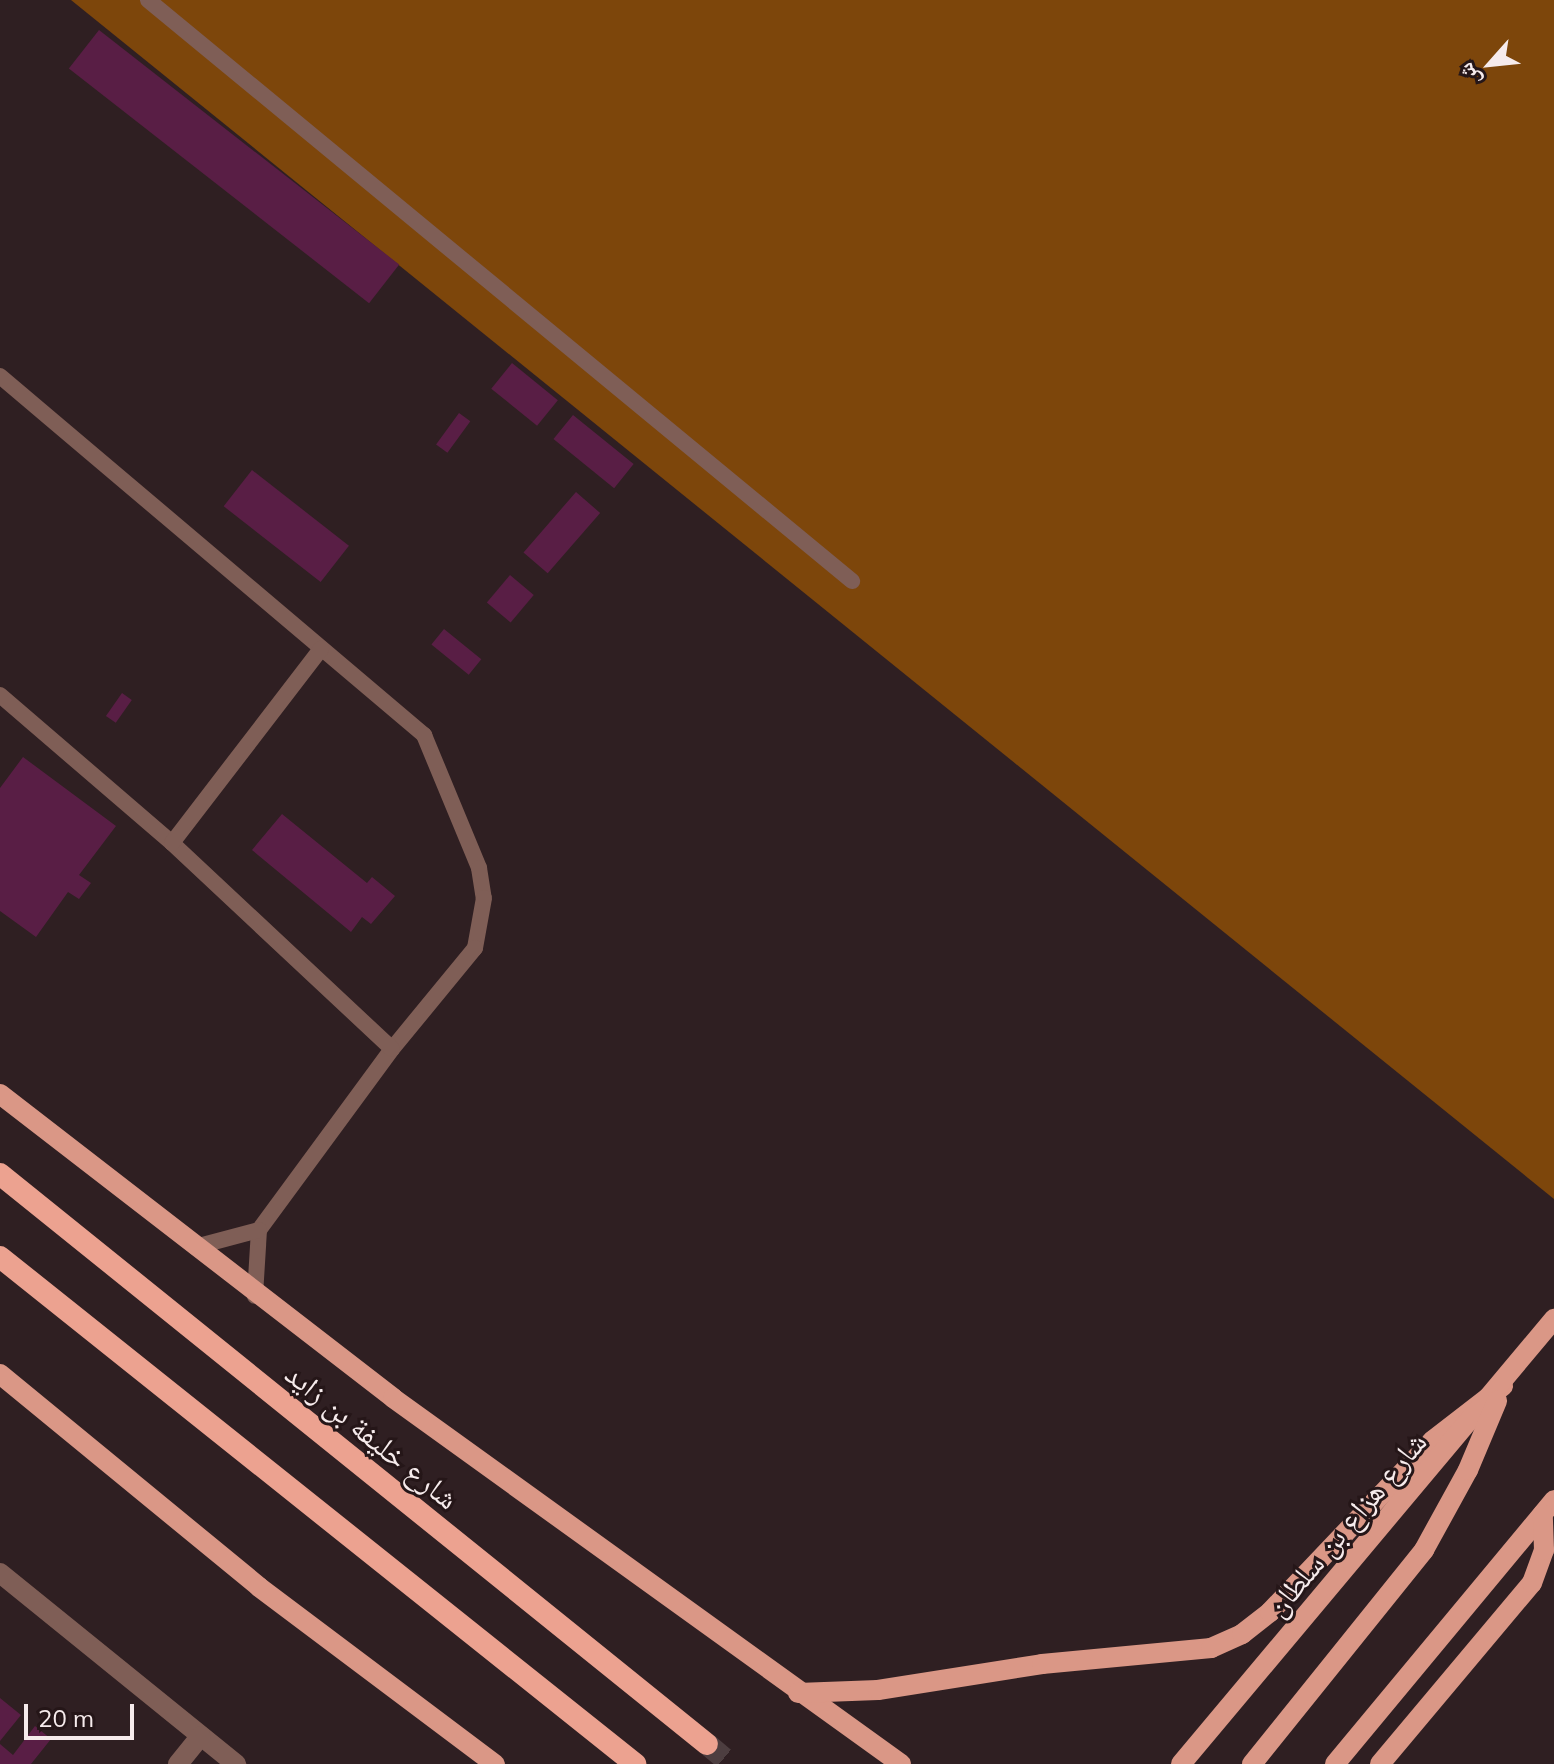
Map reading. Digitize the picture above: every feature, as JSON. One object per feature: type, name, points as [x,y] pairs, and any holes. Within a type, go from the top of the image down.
[{"type":"highway","name":"شارع خليفة بن زايد","points":[[0,1174],[707,1744]]},
{"type":"highway","points":[[0,1257],[635,1764]]},
{"type":"main road","points":[[0,1094],[255,1296],[798,1693],[901,1764]]},
{"type":"main road","name":"شارع هزاع بن سلطان","points":[[1181,1764],[1503,1386],[1554,1319]]},
{"type":"main road","points":[[0,1374],[259,1587],[495,1764]]},
{"type":"main road","points":[[798,1693],[878,1690],[1042,1664],[1211,1648],[1242,1634],[1270,1612],[1432,1441],[1503,1386]]},
{"type":"main road","points":[[1252,1764],[1424,1550],[1468,1470],[1503,1386]]},
{"type":"main road","points":[[1335,1764],[1548,1507]]},
{"type":"main road","points":[[1380,1764],[1532,1583],[1544,1550],[1548,1507]]},
{"type":"main road","points":[[440,1724],[482,1764]]},
{"type":"street","points":[[0,1573],[236,1764]]},
{"type":"street","points":[[178,1764],[201,1736]]},
{"type":"lane","points":[[148,0],[852,581]]},
{"type":"lane","points":[[0,376],[424,735],[460,814],[484,898],[475,948],[392,1049],[259,1230],[255,1296]]},
{"type":"lane","points":[[172,843],[321,649]]},
{"type":"lane","points":[[0,695],[172,843],[392,1049]]},
{"type":"lane","points":[[195,1247],[259,1230]]},
{"type":"shaded area","points":[[71,0],[1554,0],[1554,1199]]},
{"type":"building","points":[[99,30],[399,265],[369,303],[69,69]]},
{"type":"building","points":[[512,363],[558,400],[537,426],[491,389]]},
{"type":"building","points":[[459,413],[470,421],[447,453],[436,445]]},
{"type":"building","points":[[573,415],[634,464],[614,488],[553,439]]},
{"type":"building","points":[[252,470],[349,546],[321,582],[224,506]]},
{"type":"building","points":[[576,492],[600,513],[548,573],[524,552]]},
{"type":"building","points":[[510,575],[534,595],[511,623],[487,603]]},
{"type":"building","points":[[444,629],[481,659],[469,675],[431,645]]},
{"type":"building","points":[[122,693],[132,700],[116,723],[106,716]]},
{"type":"building","points":[[23,757],[116,826],[79,875],[91,883],[79,899],[68,892],[36,937],[0,911],[0,788]]},
{"type":"building","points":[[282,814],[367,883],[372,877],[395,896],[371,924],[362,917],[351,932],[252,850]]},
{"type":"building","points":[[0,1698],[21,1715],[0,1741]]},
{"type":"building","points":[[35,1726],[51,1739],[31,1764],[0,1764],[0,1744],[13,1755]]},
{"type":"tunnel","points":[[707,1744],[731,1764]]}]
